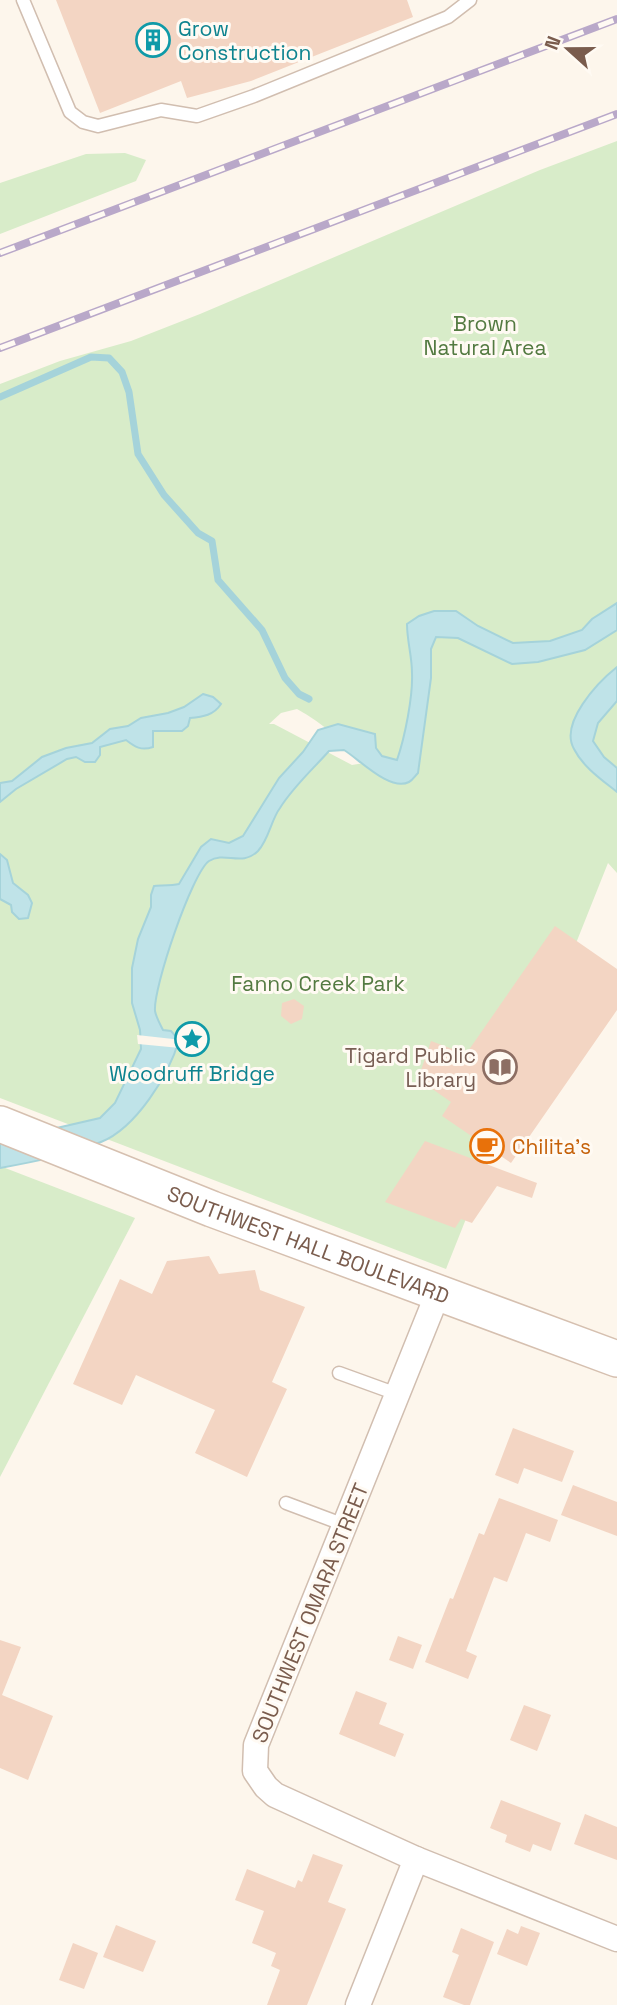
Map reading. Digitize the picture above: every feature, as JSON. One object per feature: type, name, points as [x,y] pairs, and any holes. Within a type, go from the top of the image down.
[{"type":"main road","name":"SOUTHWEST HALL BOULEVARD","points":[[0,1124],[212,1209],[617,1359]]},
{"type":"street","name":"SOUTHWEST OMARA STREET","points":[[438,1293],[256,1745],[255,1771],[275,1795],[416,1859],[617,1939]]},
{"type":"street","points":[[358,2005],[416,1859]]},
{"type":"lane","points":[[23,0],[70,112],[83,122],[98,126],[160,110],[197,116],[254,96],[448,17],[468,1]]},
{"type":"lane","points":[[339,1373],[397,1394]]},
{"type":"lane","points":[[286,1503],[345,1525]]},
{"type":"green space","points":[[617,141],[617,873],[608,863],[446,1269],[0,1098],[0,384],[60,361],[131,341],[200,314],[540,170]],"holes":[[[297,709],[325,728],[370,762],[352,765],[274,724],[269,724],[281,713]]]},
{"type":"green space","points":[[125,153],[146,160],[136,181],[0,234],[0,183],[86,154]]},
{"type":"green space","points":[[0,1166],[135,1218],[0,1477]]},
{"type":"water","points":[[617,603],[617,630],[585,650],[538,662],[512,664],[458,638],[436,637],[431,649],[431,678],[418,773],[409,782],[401,784],[384,779],[344,750],[329,751],[285,800],[258,851],[246,858],[221,857],[209,861],[193,886],[160,980],[155,1011],[163,1030],[171,1031],[179,1040],[168,1069],[149,1099],[127,1125],[101,1142],[38,1161],[0,1168],[0,1141],[100,1118],[115,1103],[141,1049],[140,1030],[132,1003],[132,968],[138,939],[151,907],[154,886],[179,884],[201,847],[211,839],[229,843],[243,836],[279,778],[303,752],[318,730],[338,724],[375,734],[376,748],[382,756],[397,760],[406,728],[412,682],[407,624],[434,611],[456,611],[478,626],[513,643],[550,641],[582,630],[592,619]]},
{"type":"water","points":[[617,667],[617,701],[598,723],[593,741],[604,757],[617,768],[617,792],[582,762],[571,739],[572,727],[583,704],[600,682]]},
{"type":"water","points":[[203,694],[213,697],[221,704],[208,715],[190,718],[188,726],[182,731],[153,731],[153,747],[138,748],[126,740],[100,747],[100,755],[95,762],[85,762],[76,757],[67,759],[16,789],[0,802],[0,783],[12,781],[42,757],[66,748],[92,743],[110,729],[128,726],[141,718],[184,707]]},
{"type":"water","points":[[0,854],[7,860],[13,883],[28,895],[32,903],[28,918],[19,919],[12,912],[11,905],[0,899]]},
{"type":"pier","points":[[137,1035],[182,1041],[180,1048],[138,1044]]},
{"type":"building","name":"Grow Construction","points":[[56,0],[407,0],[413,17],[251,81],[187,98],[181,81],[100,113]]},
{"type":"building","name":"Tigard Public Library","points":[[555,926],[617,969],[617,1010],[511,1163],[442,1116],[451,1102],[418,1079],[431,1041],[466,1054]]},
{"type":"building","points":[[294,999],[304,1006],[302,1019],[291,1024],[281,1016],[282,1003]]},
{"type":"building","points":[[425,1141],[537,1183],[532,1198],[497,1186],[472,1223],[461,1219],[455,1228],[385,1202]]},
{"type":"building","points":[[209,1256],[219,1274],[255,1270],[260,1290],[305,1307],[272,1382],[287,1389],[247,1477],[195,1453],[215,1410],[136,1375],[122,1405],[73,1384],[120,1279],[152,1294],[167,1261]]},
{"type":"building","points":[[513,1428],[574,1451],[562,1482],[524,1468],[518,1484],[495,1475]]},
{"type":"building","points":[[573,1485],[617,1502],[617,1536],[561,1515]]},
{"type":"building","points":[[499,1498],[558,1520],[550,1542],[526,1533],[507,1582],[494,1577],[466,1651],[477,1656],[468,1679],[425,1662],[479,1533],[484,1535]]},
{"type":"building","points":[[398,1636],[422,1645],[413,1669],[389,1660]]},
{"type":"building","points":[[0,1640],[21,1647],[2,1695],[53,1716],[28,1780],[0,1768]]},
{"type":"building","points":[[356,1691],[387,1703],[379,1724],[404,1734],[395,1757],[339,1734]]},
{"type":"building","points":[[524,1705],[551,1715],[537,1751],[510,1740]]},
{"type":"building","points":[[501,1800],[561,1823],[551,1851],[533,1844],[530,1852],[505,1842],[507,1835],[490,1828]]},
{"type":"building","points":[[585,1814],[617,1827],[617,1860],[574,1844]]},
{"type":"building","points":[[313,1854],[343,1865],[328,1902],[346,1909],[307,2005],[267,2005],[280,1970],[271,1966],[276,1953],[252,1943],[264,1911],[235,1900],[247,1869],[295,1888],[298,1880],[302,1882]]},
{"type":"building","points":[[116,1925],[156,1941],[143,1972],[103,1957]]},
{"type":"building","points":[[521,1926],[540,1933],[527,1966],[497,1954],[507,1929],[518,1934]]},
{"type":"building","points":[[461,1928],[494,1942],[470,2005],[443,1997],[459,1955],[452,1952]]},
{"type":"building","points":[[73,1943],[98,1953],[84,1989],[59,1980]]},
{"type":"waterway","points":[[0,397],[91,357],[109,358],[122,372],[129,392],[138,454],[164,495],[198,533],[212,541],[218,580],[262,630],[285,678],[299,694],[309,699]]},
{"type":"railway","points":[[0,253],[617,19]]},
{"type":"railway","points":[[0,348],[617,114]]},
{"type":"place","name":"Grow Construction","points":[[153,40]]},
{"type":"place","name":"Woodruff Bridge","points":[[192,1039]]},
{"type":"place","name":"Tigard Public Library","points":[[500,1067]]},
{"type":"place","name":"Chilita's","points":[[487,1146]]},
{"type":"park label","name":"Brown Natural Area","points":[[485,335]]},
{"type":"park label","name":"Fanno Creek Park","points":[[318,983]]}]
